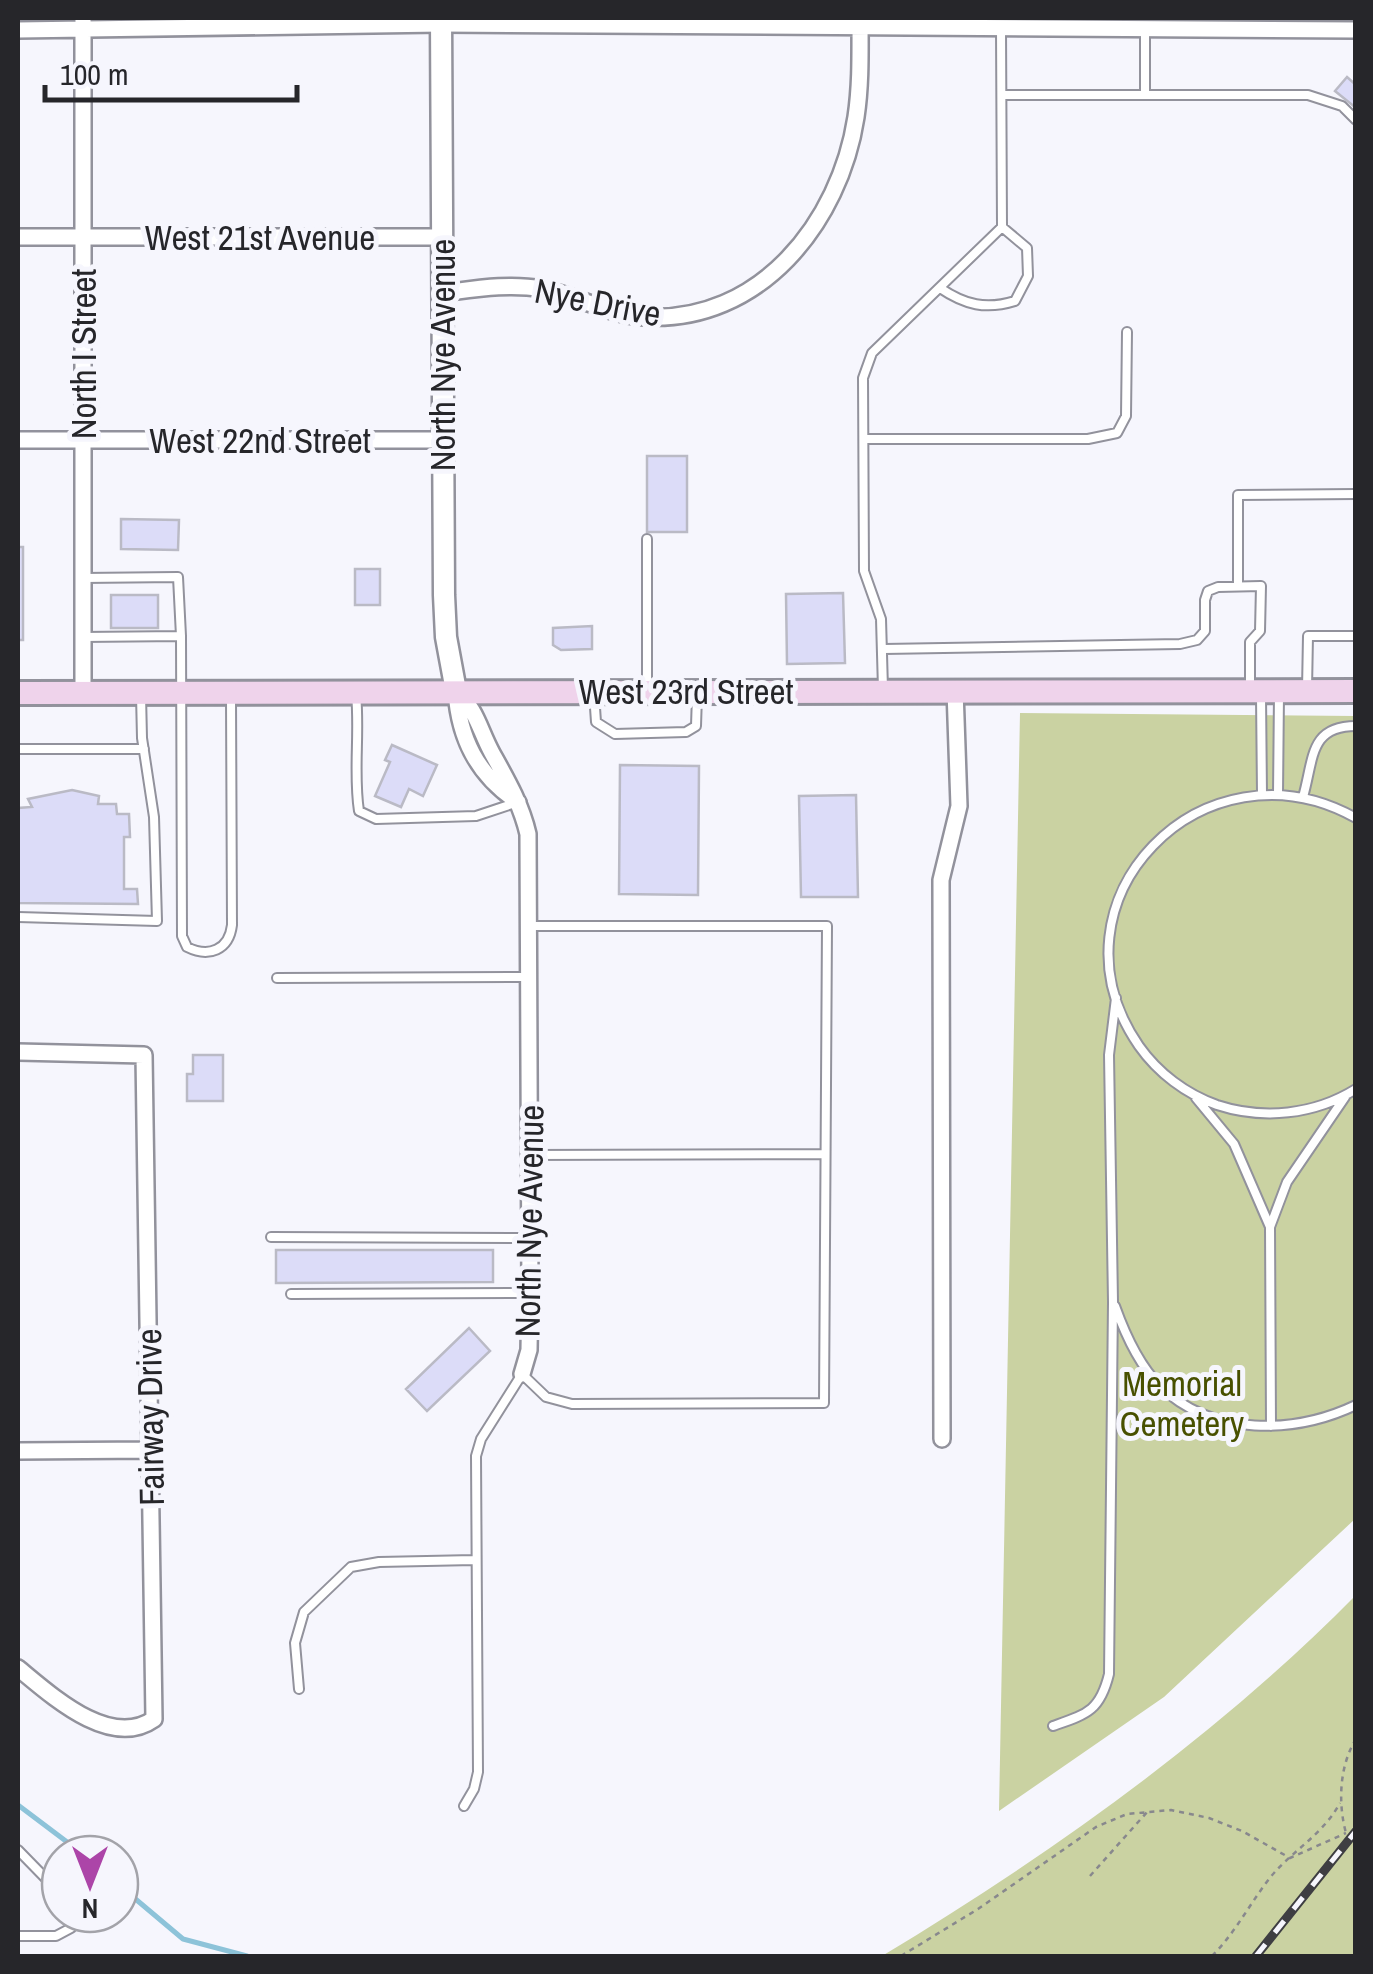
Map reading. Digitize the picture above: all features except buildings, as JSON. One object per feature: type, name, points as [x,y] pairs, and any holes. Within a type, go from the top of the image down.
[{"type":"main road","name":"West 23rd Street","points":[[18,693],[1356,692]]},
{"type":"street","points":[[18,30],[83,24],[441,21],[860,23],[1001,28],[1145,24],[1356,30]]},
{"type":"street","name":"North Nye Avenue","points":[[441,21],[444,611],[460,728],[474,758],[491,781],[518,802],[528,834],[530,1293],[529,1350],[522,1374]]},
{"type":"street","name":"Nye Drive","points":[[443,292],[506,286],[542,289],[642,317],[674,317],[709,310],[746,294],[799,248],[820,222],[836,189],[856,116],[860,23]]},
{"type":"street","name":"North I Street","points":[[83,24],[83,691]]},
{"type":"street","name":"West 21st Avenue","points":[[18,238],[442,237]]},
{"type":"street","name":"West 22nd Street","points":[[18,440],[442,440]]},
{"type":"street","points":[[942,1439],[942,880],[959,806],[955,690]]},
{"type":"street","name":"Fairway Drive","points":[[18,1052],[144,1055],[154,1719],[130,1729],[87,1719],[44,1692],[18,1668]]},
{"type":"street","points":[[18,1450],[150,1450]]},
{"type":"lane","points":[[1145,24],[1145,95]]},
{"type":"lane","points":[[884,691],[884,649],[877,604],[864,572],[864,378],[872,353],[1002,227],[1001,28]]},
{"type":"lane","points":[[1002,95],[1308,95],[1342,106],[1356,120]]},
{"type":"lane","points":[[940,288],[972,306],[1001,306],[1015,301],[1028,276],[1026,248],[1002,227]]},
{"type":"lane","points":[[864,439],[1088,439],[1117,433],[1126,416],[1126,332]]},
{"type":"lane","points":[[1238,586],[1238,495],[1356,494]]},
{"type":"lane","points":[[646,691],[647,540]]},
{"type":"lane","points":[[84,578],[178,576],[182,936],[187,948],[200,954],[221,948],[230,939],[230,690]]},
{"type":"lane","points":[[884,649],[1180,644],[1197,640],[1205,631],[1208,591],[1261,586],[1260,631],[1250,642],[1263,691],[1278,794]]},
{"type":"lane","points":[[83,636],[181,636]]},
{"type":"lane","points":[[1307,691],[1308,636],[1356,636]]},
{"type":"lane","points":[[18,917],[157,921],[154,817],[144,749],[141,690]]},
{"type":"lane","points":[[356,691],[360,732],[355,790],[359,811],[376,819],[476,816],[518,802]]},
{"type":"lane","points":[[594,691],[596,722],[614,734],[686,732],[696,726],[697,691]]},
{"type":"lane","points":[[1262,794],[1263,691]]},
{"type":"lane","points":[[1304,797],[1325,731],[1356,726]]},
{"type":"lane","points":[[18,749],[144,749]]},
{"type":"lane","points":[[1356,818],[1304,797],[1278,794],[1224,800],[1187,817],[1154,843],[1139,861],[1121,894],[1110,936],[1110,965],[1124,1020],[1144,1054],[1193,1094],[1230,1109],[1269,1114],[1309,1109],[1356,1089]]},
{"type":"lane","points":[[522,1374],[546,1398],[572,1404],[824,1403],[827,926],[530,926]]},
{"type":"lane","points":[[278,978],[530,977]]},
{"type":"lane","points":[[1053,1726],[1086,1714],[1104,1697],[1109,1674],[1113,1302],[1109,1055],[1116,998]]},
{"type":"lane","points":[[1193,1094],[1234,1144],[1270,1228]]},
{"type":"lane","points":[[1271,1426],[1270,1228],[1286,1182],[1346,1095]]},
{"type":"lane","points":[[531,1155],[825,1154]]},
{"type":"lane","points":[[271,1237],[530,1238]]},
{"type":"lane","points":[[291,1294],[530,1293]]},
{"type":"lane","points":[[1113,1302],[1126,1334],[1159,1386],[1212,1418],[1271,1426],[1330,1417],[1356,1404]]},
{"type":"lane","name":"North Nye Avenue","points":[[464,1806],[478,1772],[476,1456],[481,1439],[522,1374]]},
{"type":"lane","points":[[299,1689],[295,1643],[304,1612],[351,1567],[379,1562],[474,1560]]},
{"type":"lane","points":[[18,1850],[40,1873]]},
{"type":"lane","points":[[18,1936],[60,1934]]},
{"type":"path","points":[[1356,1739],[1347,1760],[1340,1804],[1346,1833],[1356,1840]]},
{"type":"path","points":[[1212,1956],[1270,1877],[1323,1829],[1340,1804]]},
{"type":"path","points":[[901,1956],[978,1909],[1096,1827],[1126,1814],[1150,1810],[1190,1813],[1224,1823],[1290,1858]]},
{"type":"path","points":[[1090,1876],[1150,1810]]},
{"type":"path","points":[[1290,1858],[1346,1833]]},
{"type":"green space","name":"Memorial Cemetery","points":[[1020,713],[1355,716],[1355,1519],[1164,1697],[999,1811]]},
{"type":"green space","points":[[1355,1596],[1355,1956],[882,1956],[1008,1877],[1130,1791],[1246,1697]]},
{"type":"waterway","points":[[18,1805],[56,1834]]},
{"type":"waterway","points":[[140,1903],[183,1939],[247,1956]]},
{"type":"railway","points":[[1256,1956],[1356,1831]]}]
